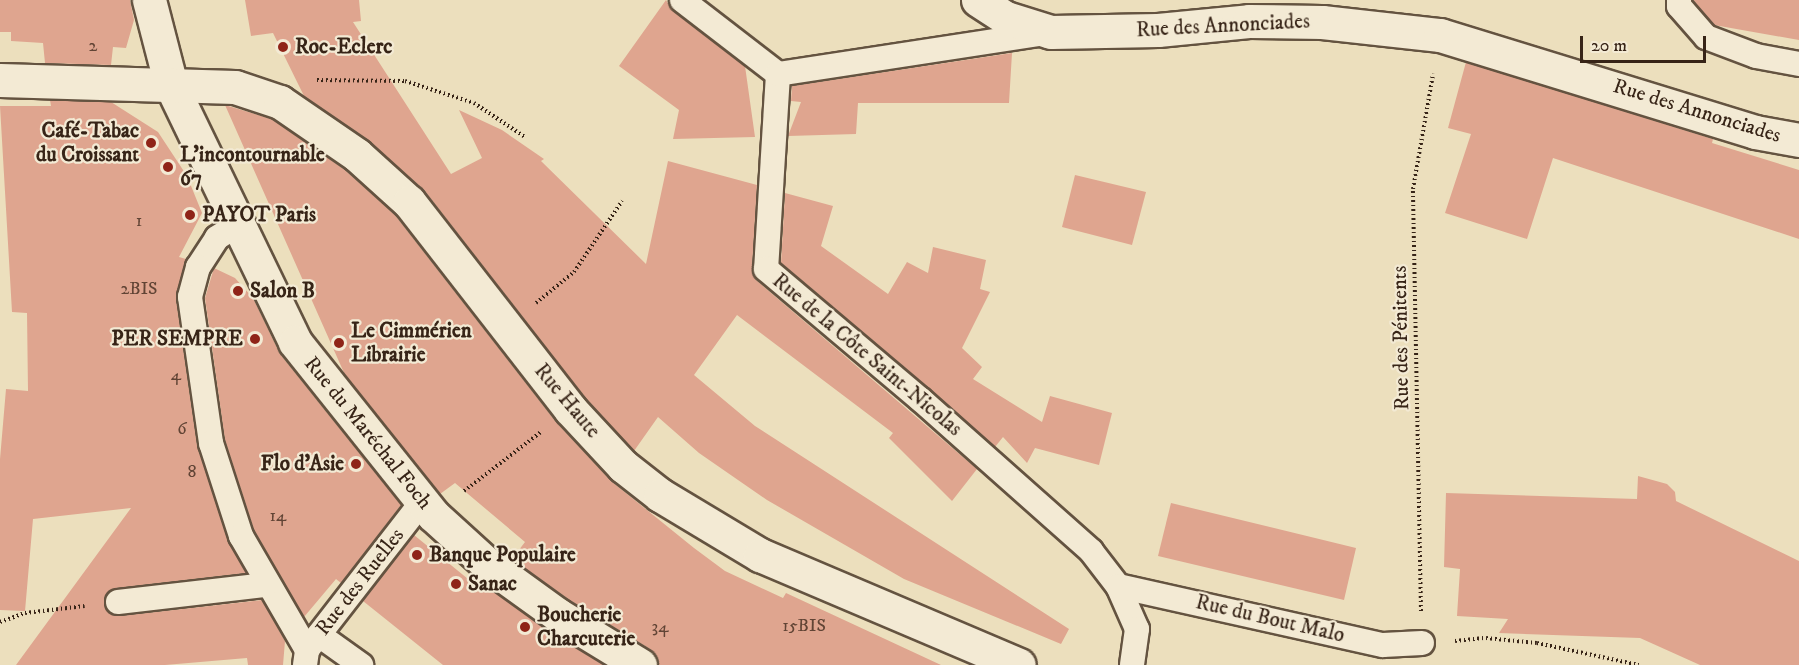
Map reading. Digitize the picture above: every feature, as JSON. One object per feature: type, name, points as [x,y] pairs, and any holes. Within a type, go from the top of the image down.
[{"type":"street","name":"Rue du Maréchal Foch","points":[[149,0],[171,85],[295,342],[427,509],[495,570],[558,615],[640,665]]},
{"type":"street","points":[[978,0],[1006,18],[1051,32]]},
{"type":"street","name":"Rue des Annonciades","points":[[1051,32],[1158,30],[1249,21],[1322,22],[1440,35],[1755,132],[1799,140]]},
{"type":"street","name":"Rue Haute","points":[[0,80],[235,87],[259,92],[280,102],[386,179],[409,202],[570,410],[633,473],[660,495],[760,555],[1019,665]]},
{"type":"lane","points":[[682,0],[778,74]]},
{"type":"lane","points":[[1679,0],[1679,6],[1706,37],[1756,56],[1799,64]]},
{"type":"lane","name":"Rue des Annonciades","points":[[778,74],[1051,32]]},
{"type":"lane","name":"Rue de la Côte Saint-Nicolas","points":[[778,74],[766,268],[920,399],[1091,551],[1118,586]]},
{"type":"lane","points":[[239,224],[217,238],[198,267],[190,297],[211,443],[241,536],[266,585],[310,650],[361,665]]},
{"type":"lane","name":"Rue des Ruelles","points":[[310,650],[427,509]]},
{"type":"lane","points":[[118,602],[266,585]]},
{"type":"lane","points":[[1118,586],[1137,629],[1132,665]]},
{"type":"lane","name":"Rue du Bout Malo","points":[[1118,586],[1383,645],[1422,644]]},
{"type":"path","name":"Rue des Pénitents","points":[[1422,644],[1413,189],[1440,35]]},
{"type":"path","points":[[259,92],[289,80],[405,81],[474,103],[525,136]]},
{"type":"path","points":[[507,326],[574,273],[621,201]]},
{"type":"path","points":[[427,509],[570,410]]},
{"type":"path","points":[[0,622],[26,613],[118,602]]},
{"type":"path","points":[[1422,644],[1486,638],[1537,643],[1639,665]]},
{"type":"building","points":[[0,0],[130,0],[134,20],[126,48],[113,47],[111,65],[45,63],[43,43],[11,41],[11,32],[0,32]]},
{"type":"building","points":[[245,0],[359,0],[361,21],[353,22],[451,174],[482,158],[459,110],[502,130],[544,159],[541,161],[646,264],[668,161],[757,185],[752,268],[756,280],[977,469],[952,501],[889,438],[893,433],[737,315],[694,375],[755,426],[1069,629],[1061,644],[904,579],[767,500],[699,453],[658,417],[634,451],[584,397],[424,190],[369,141],[304,96],[273,33],[251,36]]},
{"type":"building","points":[[666,0],[673,11],[745,66],[755,137],[673,139],[679,110],[619,66]]},
{"type":"building","points":[[1693,0],[1799,0],[1799,40],[1714,25]]},
{"type":"building","points":[[1012,53],[1009,103],[858,103],[856,134],[788,136],[801,102],[791,101],[792,86]]},
{"type":"building","points":[[1466,62],[1713,139],[1712,143],[1799,170],[1799,239],[1553,158],[1527,239],[1445,213],[1471,134],[1448,128]]},
{"type":"building","points":[[50,100],[111,102],[158,132],[187,176],[202,213],[179,257],[186,259],[176,299],[197,445],[228,541],[246,573],[116,588],[105,597],[106,610],[120,616],[262,600],[285,641],[283,665],[248,665],[247,658],[165,665],[16,665],[131,508],[33,519],[25,611],[0,610],[0,459],[6,389],[28,391],[27,313],[12,312],[0,106],[51,106]]},
{"type":"building","points":[[225,105],[272,119],[345,170],[395,215],[556,422],[611,481],[694,548],[725,571],[783,598],[786,593],[941,665],[659,665],[650,649],[568,599],[512,559],[525,542],[455,483],[440,494],[345,375]]},
{"type":"building","points":[[1075,175],[1146,192],[1132,245],[1062,227]]},
{"type":"building","points":[[785,193],[833,206],[821,246],[888,294],[907,262],[928,273],[933,247],[986,260],[980,289],[990,292],[962,348],[982,367],[973,379],[1042,422],[1050,396],[1112,413],[1099,465],[1035,448],[1027,463],[1003,437],[995,447],[781,263]]},
{"type":"building","points":[[214,268],[235,278],[253,298],[280,354],[401,505],[341,583],[336,579],[304,617],[254,530],[225,440],[205,298]]},
{"type":"building","points":[[1638,476],[1667,484],[1675,492],[1676,501],[1799,561],[1799,665],[1700,665],[1640,638],[1499,633],[1508,619],[1457,616],[1460,569],[1444,567],[1446,493],[1637,499]]},
{"type":"building","points":[[1171,503],[1356,548],[1344,600],[1158,556]]},
{"type":"building","points":[[414,535],[484,592],[488,587],[604,665],[443,665],[363,601]]},
{"type":"place","name":"Roc-Eclerc","points":[[283,47]]},
{"type":"place","name":"Café-Tabac du Croissant","points":[[151,143]]},
{"type":"place","name":"L'incontournable 67","points":[[168,167]]},
{"type":"place","name":"PAYOT Paris","points":[[190,215]]},
{"type":"place","name":"Salon B","points":[[238,291]]},
{"type":"place","name":"PER SEMPRE","points":[[255,339]]},
{"type":"place","name":"Le Cimmérien Librairie","points":[[339,343]]},
{"type":"place","name":"Flo d'Asie","points":[[356,464]]},
{"type":"place","name":"Banque Populaire","points":[[417,555]]},
{"type":"place","name":"Sanac","points":[[456,584]]},
{"type":"place","name":"Boucherie Charcuterie","points":[[525,627]]}]
